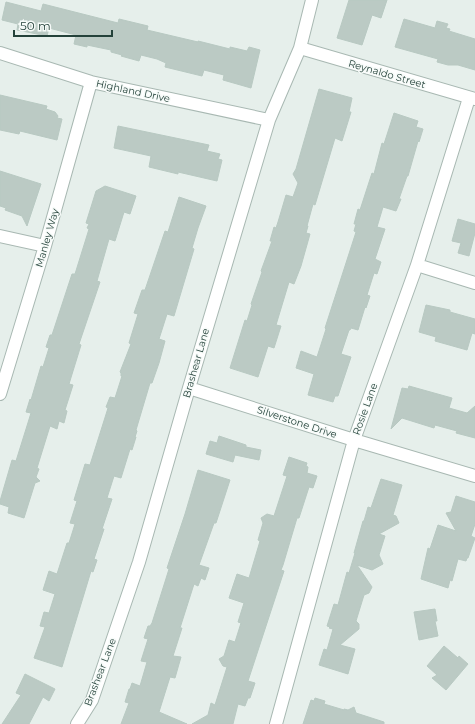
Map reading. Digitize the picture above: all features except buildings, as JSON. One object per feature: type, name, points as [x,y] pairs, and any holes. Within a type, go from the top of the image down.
[{"type":"street","name":"Brashear Lane","points":[[77,724],[92,700],[139,562],[269,120],[300,48],[312,0]]},
{"type":"street","name":"Reynaldo Street","points":[[300,48],[472,98]]},
{"type":"street","name":"Highland Drive","points":[[0,53],[91,82],[269,120]]},
{"type":"street","name":"Manley Way","points":[[0,394],[45,246],[91,82]]},
{"type":"street","name":"Rosie Lane","points":[[276,724],[354,440],[417,265],[472,98]]},
{"type":"street","points":[[0,236],[45,246]]},
{"type":"street","points":[[417,265],[475,283]]},
{"type":"street","name":"Silverstone Drive","points":[[189,388],[475,476]]}]
